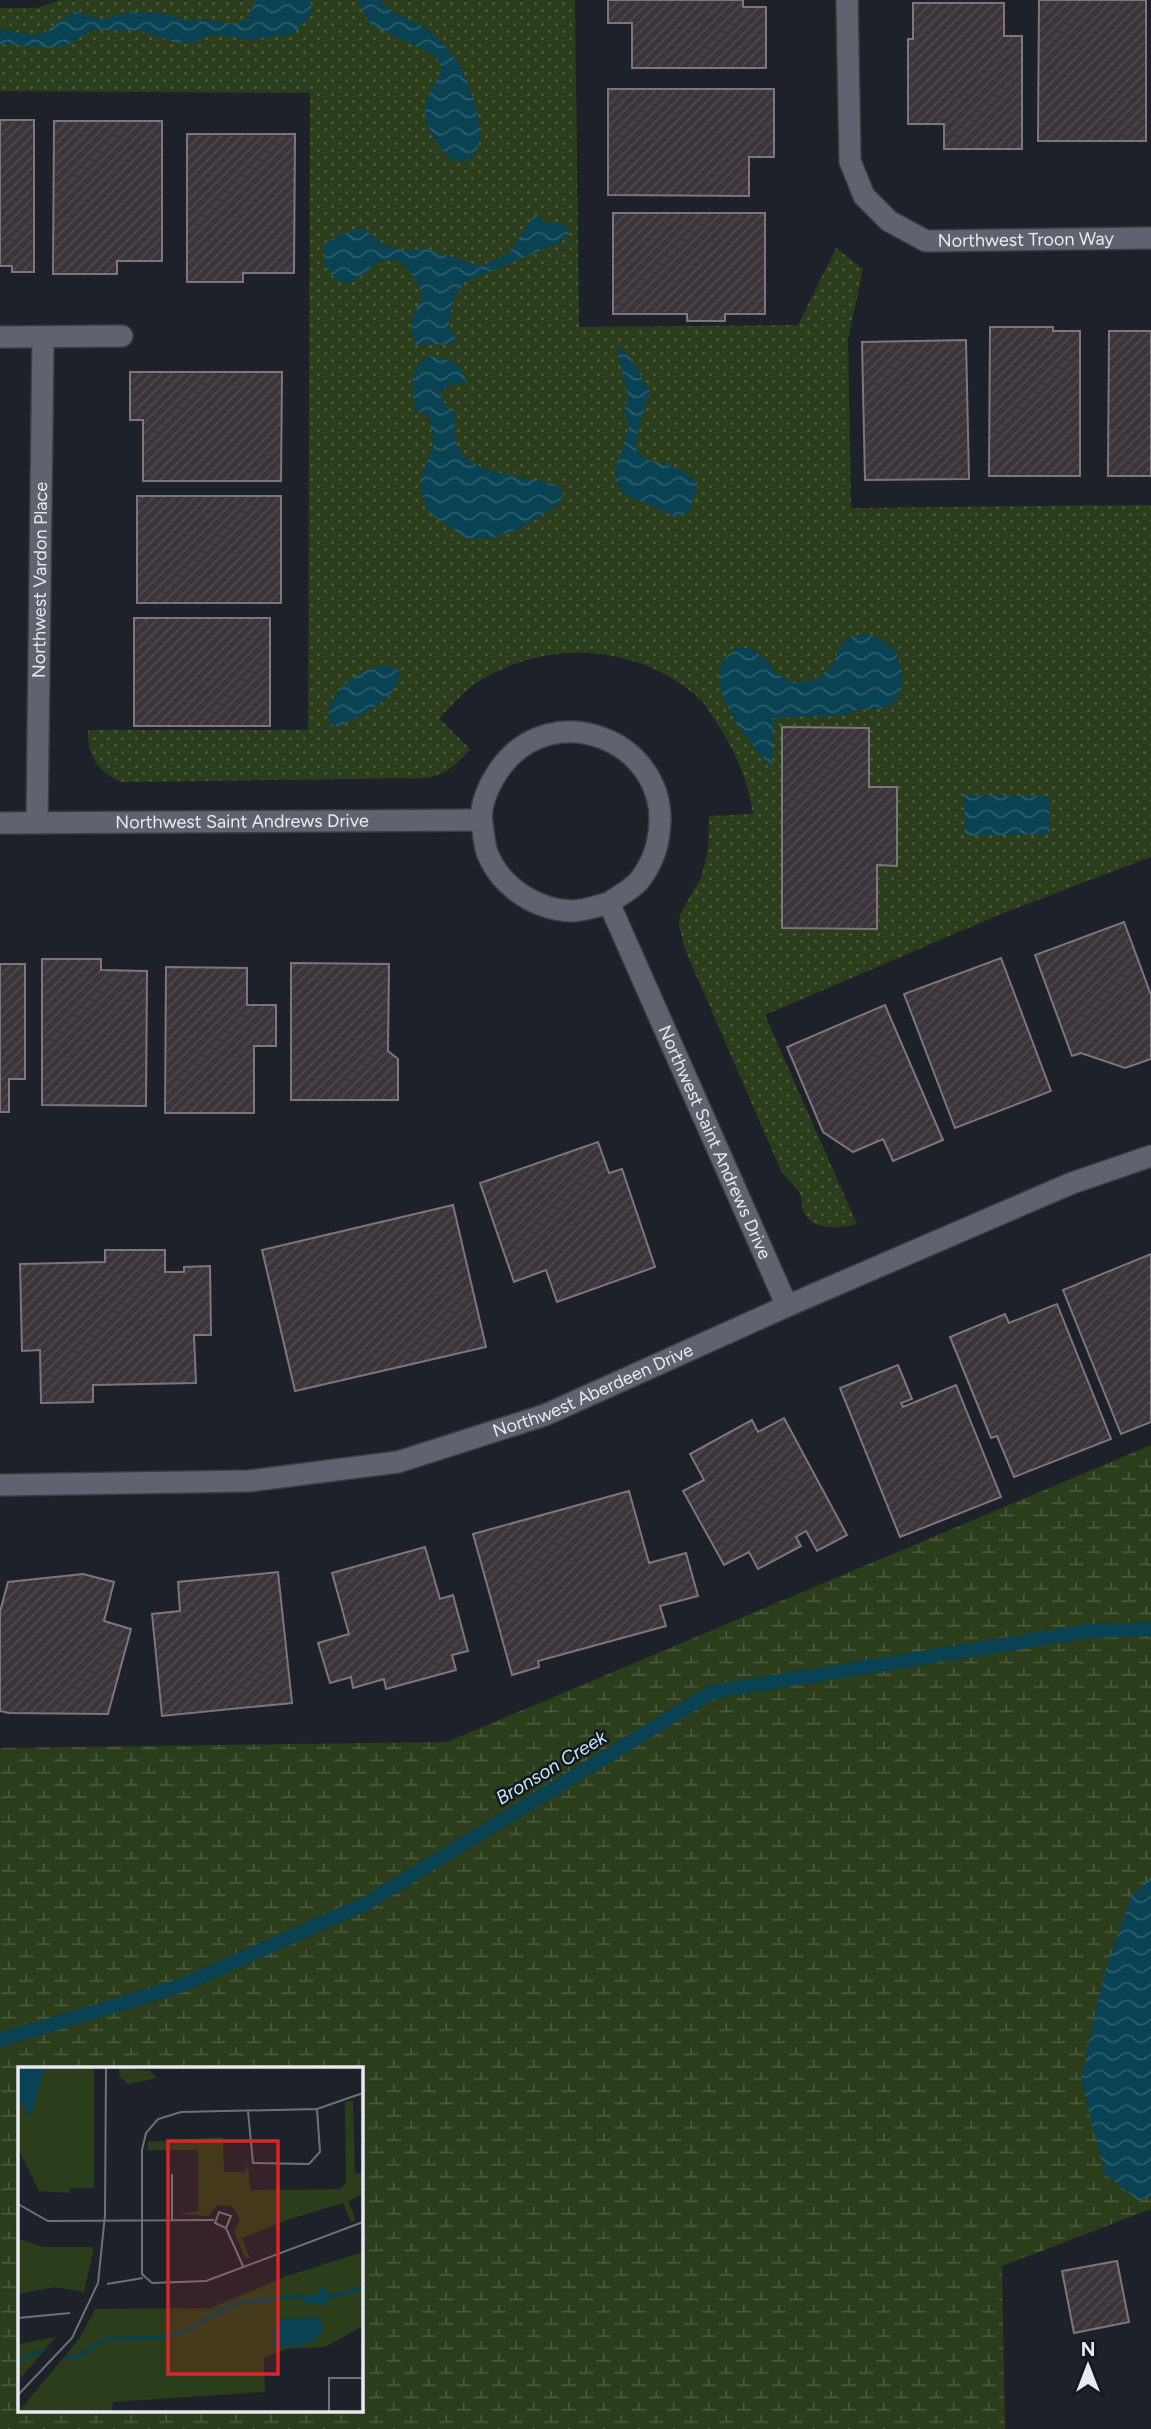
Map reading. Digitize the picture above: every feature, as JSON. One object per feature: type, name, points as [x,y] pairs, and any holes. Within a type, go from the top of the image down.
[{"type":"street","name":"Northwest Troon Way","points":[[846,0],[850,160],[864,196],[889,221],[926,241],[1151,238]]},
{"type":"street","points":[[0,337],[122,336]]},
{"type":"street","name":"Northwest Vardon Place","points":[[37,823],[43,338]]},
{"type":"street","points":[[569,731],[603,736],[633,755],[653,782],[662,816],[656,852],[638,882],[609,903],[574,911],[538,905],[508,885],[488,855],[481,820],[488,786],[507,758],[535,738],[569,731]]},
{"type":"street","name":"Northwest Saint Andrews Drive","points":[[0,823],[481,820]]},
{"type":"street","name":"Northwest Saint Andrews Drive","points":[[609,903],[787,1306]]},
{"type":"street","name":"Northwest Aberdeen Drive","points":[[0,1485],[248,1481],[398,1462],[545,1415],[787,1306],[1072,1183],[1151,1156]]},
{"type":"green space","points":[[60,0],[575,0],[579,327],[798,325],[836,248],[863,269],[848,340],[851,508],[1151,505],[1151,857],[1001,914],[765,1015],[857,1224],[827,1227],[812,1222],[807,1217],[802,1208],[800,1194],[782,1173],[684,947],[679,925],[680,914],[701,878],[708,849],[709,816],[753,814],[743,775],[727,739],[702,701],[675,680],[648,666],[619,657],[589,653],[529,659],[500,670],[473,685],[439,718],[470,749],[452,767],[429,778],[122,782],[106,774],[96,762],[88,739],[88,730],[308,730],[310,93],[0,91],[0,8],[37,8]]},
{"type":"green space","points":[[1151,1445],[1151,2209],[1002,2266],[1005,2429],[0,2429],[0,1748],[447,1742]]},
{"type":"water","points":[[256,0],[310,0],[313,13],[293,34],[250,40],[222,35],[208,36],[194,43],[179,43],[137,30],[94,29],[69,44],[55,48],[0,44],[0,29],[40,34],[73,11],[101,20],[130,12],[160,13],[189,21],[204,19],[234,24],[247,19]]},
{"type":"water","points":[[357,0],[380,0],[392,11],[428,30],[456,60],[473,98],[480,133],[476,152],[464,162],[450,159],[426,121],[426,103],[442,69],[436,56],[371,25]]},
{"type":"water","points":[[535,214],[547,223],[564,223],[569,234],[560,242],[465,282],[454,298],[448,326],[455,335],[455,344],[417,345],[412,325],[423,295],[412,275],[395,260],[380,262],[359,277],[343,284],[333,277],[324,259],[323,246],[334,238],[361,227],[386,246],[409,251],[422,248],[481,266],[508,254]]},
{"type":"water","points":[[616,346],[632,360],[650,391],[637,433],[636,448],[646,460],[674,467],[698,484],[689,512],[676,517],[623,494],[616,481],[616,467],[629,426],[624,412],[628,398]]},
{"type":"water","points":[[427,356],[442,358],[458,365],[467,384],[452,384],[440,392],[445,405],[456,414],[455,438],[463,456],[486,469],[556,485],[564,493],[558,505],[520,529],[491,538],[467,539],[429,513],[420,481],[434,444],[429,417],[416,410],[412,387],[414,374]]},
{"type":"water","points":[[865,634],[879,638],[896,651],[903,675],[899,697],[887,708],[854,710],[849,715],[773,718],[772,768],[743,732],[725,701],[720,686],[720,671],[725,659],[737,647],[753,649],[777,674],[793,683],[816,680],[833,665],[838,650],[848,638]]},
{"type":"water","points":[[395,667],[400,675],[391,693],[375,707],[338,727],[329,723],[332,703],[344,685],[372,668]]},
{"type":"water","points":[[964,795],[1049,796],[1050,834],[965,836]]},
{"type":"water","points":[[1151,1877],[1151,2195],[1139,2201],[1104,2173],[1081,2079],[1104,1974],[1131,1897]]},
{"type":"building","points":[[608,0],[743,0],[743,7],[766,7],[766,68],[632,68],[632,23],[608,23]]},
{"type":"building","points":[[1039,0],[1146,0],[1146,141],[1038,141]]},
{"type":"building","points":[[913,3],[1004,3],[1004,36],[1022,36],[1022,149],[944,149],[944,124],[908,124],[908,39],[913,39]]},
{"type":"building","points":[[608,89],[774,89],[774,157],[749,157],[749,196],[608,195]]},
{"type":"building","points":[[0,120],[34,120],[34,272],[12,272],[12,266],[0,266]]},
{"type":"building","points":[[54,121],[162,121],[162,261],[117,261],[117,274],[53,274]]},
{"type":"building","points":[[187,134],[295,134],[294,273],[243,273],[243,282],[187,282]]},
{"type":"building","points":[[613,213],[765,213],[765,314],[725,314],[725,321],[687,321],[687,314],[613,314]]},
{"type":"building","points":[[990,327],[1053,327],[1053,331],[1080,331],[1080,476],[989,476]]},
{"type":"building","points":[[1109,331],[1151,331],[1151,476],[1108,476]]},
{"type":"building","points":[[966,340],[969,479],[865,480],[862,342]]},
{"type":"building","points":[[130,372],[282,372],[281,481],[143,481],[143,420],[130,420]]},
{"type":"building","points":[[137,496],[281,496],[281,603],[137,603]]},
{"type":"building","points":[[134,618],[270,618],[270,726],[134,726]]},
{"type":"building","points":[[782,727],[869,728],[869,787],[897,787],[897,866],[877,865],[877,929],[782,928]]},
{"type":"building","points":[[1124,922],[1151,995],[1151,1059],[1125,1068],[1081,1053],[1072,1056],[1035,955]]},
{"type":"building","points":[[1001,958],[1051,1091],[955,1128],[904,994]]},
{"type":"building","points":[[42,959],[101,959],[101,970],[147,971],[146,1106],[42,1105]]},
{"type":"building","points":[[291,963],[389,964],[388,1051],[398,1059],[398,1100],[291,1100]]},
{"type":"building","points":[[0,964],[25,964],[25,1079],[9,1079],[9,1112],[0,1112]]},
{"type":"building","points":[[166,967],[247,968],[247,1005],[276,1005],[276,1046],[254,1046],[254,1113],[165,1113]]},
{"type":"building","points":[[885,1005],[943,1140],[893,1161],[883,1139],[853,1152],[823,1132],[787,1047]]},
{"type":"building","points":[[598,1142],[609,1173],[622,1169],[655,1267],[557,1302],[546,1270],[514,1282],[480,1183]]},
{"type":"building","points":[[453,1205],[486,1347],[295,1391],[262,1250]]},
{"type":"building","points":[[105,1250],[165,1250],[165,1272],[184,1272],[184,1267],[210,1266],[211,1335],[194,1335],[196,1383],[93,1385],[93,1402],[41,1403],[40,1350],[22,1351],[20,1264],[105,1262]]},
{"type":"building","points":[[1151,1254],[1151,1422],[1121,1434],[1063,1290]]},
{"type":"building","points":[[1057,1304],[1111,1439],[1014,1477],[997,1436],[991,1438],[950,1337],[1005,1314],[1009,1323]]},
{"type":"building","points":[[898,1365],[912,1399],[901,1403],[903,1407],[956,1385],[1001,1497],[900,1537],[840,1388]]},
{"type":"building","points":[[784,1418],[847,1535],[817,1551],[806,1531],[796,1537],[801,1546],[758,1569],[749,1552],[724,1565],[683,1491],[704,1480],[690,1454],[752,1420],[758,1432]]},
{"type":"building","points":[[629,1491],[649,1563],[686,1553],[698,1596],[660,1606],[666,1626],[538,1661],[539,1667],[512,1675],[473,1534]]},
{"type":"building","points":[[425,1547],[440,1599],[453,1595],[468,1651],[452,1655],[456,1670],[386,1689],[384,1679],[353,1688],[351,1677],[330,1683],[318,1643],[349,1634],[332,1573]]},
{"type":"building","points":[[278,1572],[292,1703],[162,1716],[152,1614],[180,1611],[178,1582]]},
{"type":"building","points":[[83,1574],[114,1582],[104,1621],[131,1629],[108,1714],[0,1711],[0,1612],[8,1582]]},
{"type":"building","points":[[1117,2261],[1129,2322],[1074,2333],[1062,2271]]},
{"type":"waterway","name":"Bronson Creek","points":[[0,2040],[180,1986],[365,1904],[712,1692],[1089,1631],[1151,1629]]}]
